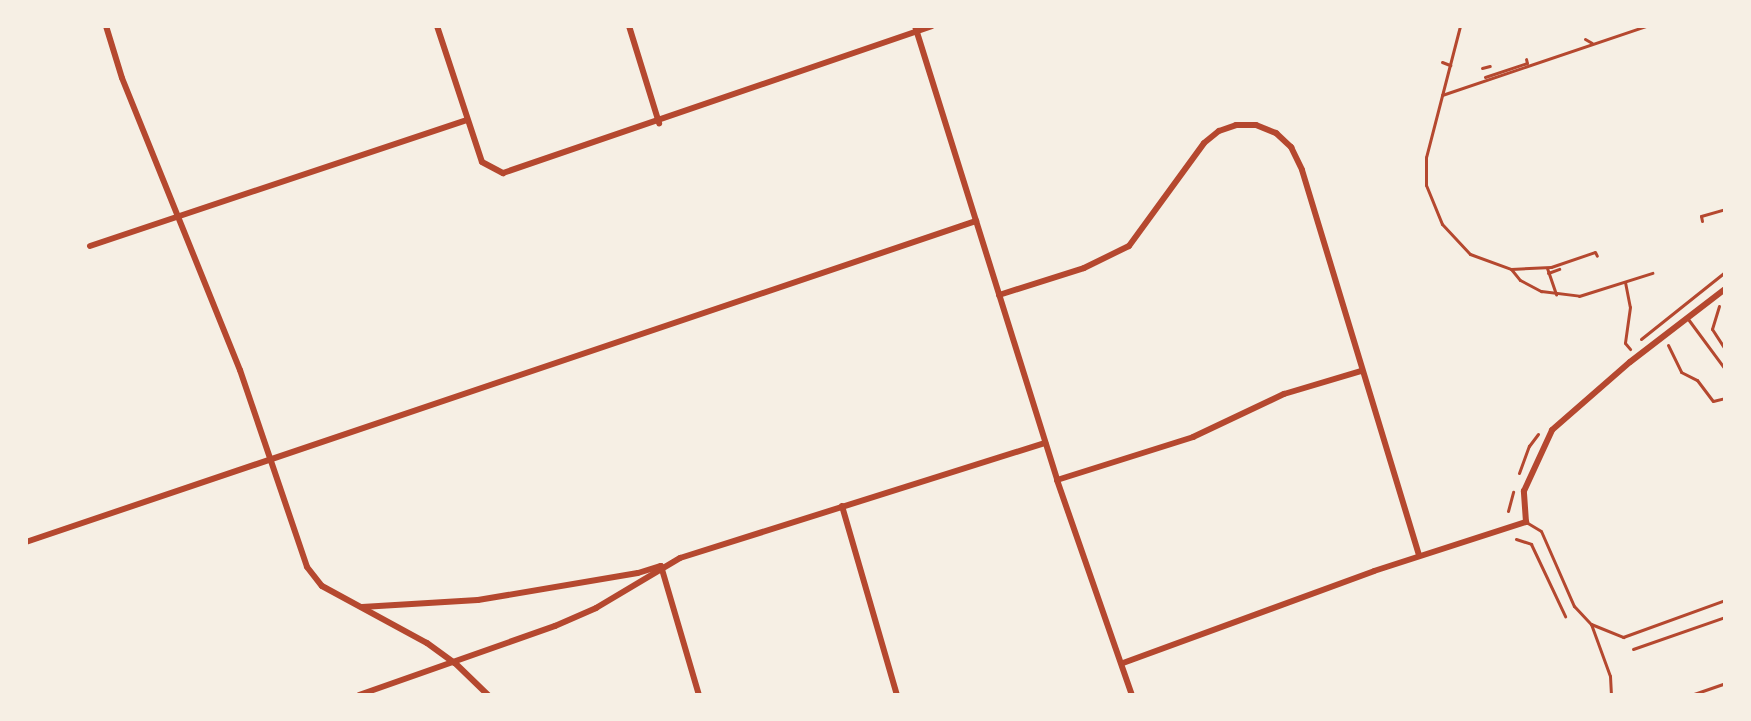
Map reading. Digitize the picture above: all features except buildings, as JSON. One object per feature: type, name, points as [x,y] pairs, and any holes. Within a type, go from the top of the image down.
[{"type":"street","points":[[106,26],[122,78],[240,370],[307,567],[322,586],[455,663],[488,695]]},
{"type":"street","points":[[437,26],[482,162],[503,173],[659,123],[916,29],[932,26]]},
{"type":"street","points":[[629,26],[659,123]]},
{"type":"street","points":[[916,29],[1045,443],[1132,695]]},
{"type":"street","points":[[90,246],[467,120]]},
{"type":"street","points":[[999,295],[1084,268],[1129,246],[1204,143],[1219,131],[1236,125],[1256,125],[1276,133],[1291,147],[1302,170],[1419,556]]},
{"type":"street","points":[[26,542],[976,221]]},
{"type":"street","points":[[1123,663],[1419,556],[1526,522],[1524,491],[1552,430],[1725,289]]},
{"type":"street","points":[[1057,480],[1179,442],[1284,394],[1361,371]]},
{"type":"street","points":[[362,607],[478,600],[661,566],[1045,443]]},
{"type":"street","points":[[842,506],[897,695]]},
{"type":"street","points":[[359,695],[455,663],[596,608],[661,566]]},
{"type":"street","points":[[661,566],[699,695]]},
{"type":"lane","points":[[1688,319],[1725,369]]},
{"type":"lane","points":[[1526,522],[1541,531],[1574,606],[1591,624],[1610,676],[1611,695]]},
{"type":"lane","points":[[1591,624],[1623,637],[1725,600]]},
{"type":"lane","points":[[1691,695],[1725,683]]},
{"type":"path","points":[[1460,26],[1426,157],[1426,185],[1442,224],[1470,254],[1511,269],[1559,269]]},
{"type":"path","points":[[1442,95],[1646,26]]},
{"type":"path","points":[[1585,39],[1593,44]]},
{"type":"path","points":[[1485,77],[1526,60],[1534,60]]},
{"type":"path","points":[[1442,62],[1450,65]]},
{"type":"path","points":[[1482,68],[1490,66]]},
{"type":"path","points":[[1425,134],[1432,136]]},
{"type":"path","points":[[1699,218],[1725,209]]},
{"type":"path","points":[[1547,270],[1601,251]]},
{"type":"path","points":[[1511,269],[1520,280],[1541,291],[1579,296],[1652,273]]},
{"type":"path","points":[[1547,270],[1556,294]]},
{"type":"path","points":[[1625,282],[1630,307],[1625,343],[1630,349]]},
{"type":"path","points":[[1725,302],[1718,307],[1712,329],[1725,349]]},
{"type":"path","points":[[1664,337],[1681,372],[1697,380],[1713,401],[1725,398]]},
{"type":"path","points":[[1516,539],[1531,544],[1565,616]]},
{"type":"path","points":[[1633,649],[1725,617]]}]
